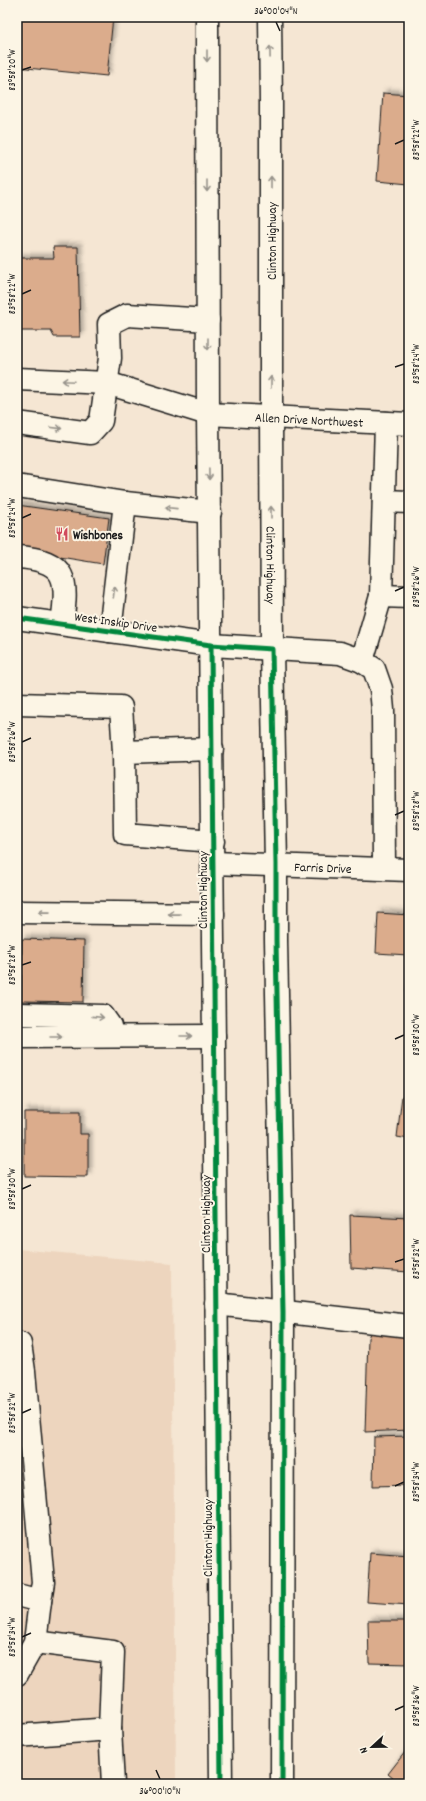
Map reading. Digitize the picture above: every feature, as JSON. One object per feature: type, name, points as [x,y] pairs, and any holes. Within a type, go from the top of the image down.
[{"type":"main road","name":"Clinton Highway","points":[[207,17],[208,414],[221,1784]]},
{"type":"main road","name":"Clinton Highway","points":[[270,17],[272,649],[283,1312],[282,1784]]},
{"type":"main road","points":[[17,423],[90,432],[101,421],[110,358],[109,324],[127,315],[208,320]]},
{"type":"main road","name":"Allen Drive Northwest","points":[[17,379],[107,383],[208,414],[409,424]]},
{"type":"main road","points":[[384,868],[383,710],[381,689],[374,669],[362,661],[381,596],[386,423]]},
{"type":"main road","points":[[17,486],[125,503],[210,512]]},
{"type":"main road","points":[[17,499],[34,500],[71,494]]},
{"type":"main road","points":[[384,501],[409,502]]},
{"type":"main road","points":[[110,631],[125,503]]},
{"type":"main road","points":[[17,557],[43,560],[54,566],[60,574],[66,598],[62,624]]},
{"type":"main road","points":[[381,596],[409,598]]},
{"type":"main road","points":[[17,618],[17,626]]},
{"type":"main road","name":"West Inskip Drive","points":[[17,618],[211,645],[340,652],[362,661]]},
{"type":"main road","points":[[17,704],[121,707],[124,752],[125,834],[213,841]]},
{"type":"main road","points":[[124,752],[212,749]]},
{"type":"main road","name":"Farris Drive","points":[[213,863],[276,864],[409,870]]},
{"type":"main road","points":[[17,912],[213,914]]},
{"type":"main road","points":[[17,1014],[103,1016],[110,1026],[111,1036]]},
{"type":"main road","points":[[17,1037],[214,1036]]},
{"type":"main road","points":[[216,1304],[409,1326]]},
{"type":"main road","points":[[17,1344],[20,1344],[21,1393],[43,1582],[35,1642],[17,1674]]},
{"type":"main road","points":[[17,1595],[40,1601]]},
{"type":"main road","points":[[35,1642],[113,1652],[110,1729],[113,1784]]},
{"type":"main road","points":[[17,1736],[110,1729]]},
{"type":"shaded area","points":[[17,1249],[172,1263],[176,1784],[17,1784]]},
{"type":"building","points":[[17,17],[113,17],[107,76],[17,67]]},
{"type":"building","points":[[383,93],[409,95],[409,184],[377,181]]},
{"type":"building","points":[[53,247],[78,247],[80,337],[54,337],[51,331],[17,331],[17,258],[54,258]]},
{"type":"building","name":"Wishbones","points":[[17,505],[109,518],[103,564],[17,550]]},
{"type":"building","points":[[378,913],[409,915],[409,1012],[405,1011],[408,955],[376,953]]},
{"type":"building","points":[[22,939],[84,941],[83,1002],[21,1001]]},
{"type":"building","points":[[402,1096],[409,1097],[409,1139],[397,1137]]},
{"type":"building","points":[[24,1112],[80,1112],[80,1134],[88,1134],[88,1177],[24,1176]]},
{"type":"building","points":[[350,1215],[409,1218],[409,1272],[351,1268]]},
{"type":"building","points":[[372,1328],[409,1335],[409,1430],[365,1432],[368,1338]]},
{"type":"building","points":[[409,1436],[409,1485],[373,1486],[374,1437]]},
{"type":"building","points":[[370,1553],[409,1556],[409,1605],[367,1602]]},
{"type":"building","points":[[368,1621],[409,1621],[409,1664],[369,1663]]},
{"type":"building","points":[[409,1747],[409,1784],[400,1784],[388,1774]]},
{"type":"cycle path","points":[[17,618],[211,645],[272,649],[283,1312],[282,1784]]},
{"type":"cycle path","points":[[211,645],[221,1784]]},
{"type":"place","name":"Wishbones","points":[[62,534]]}]
